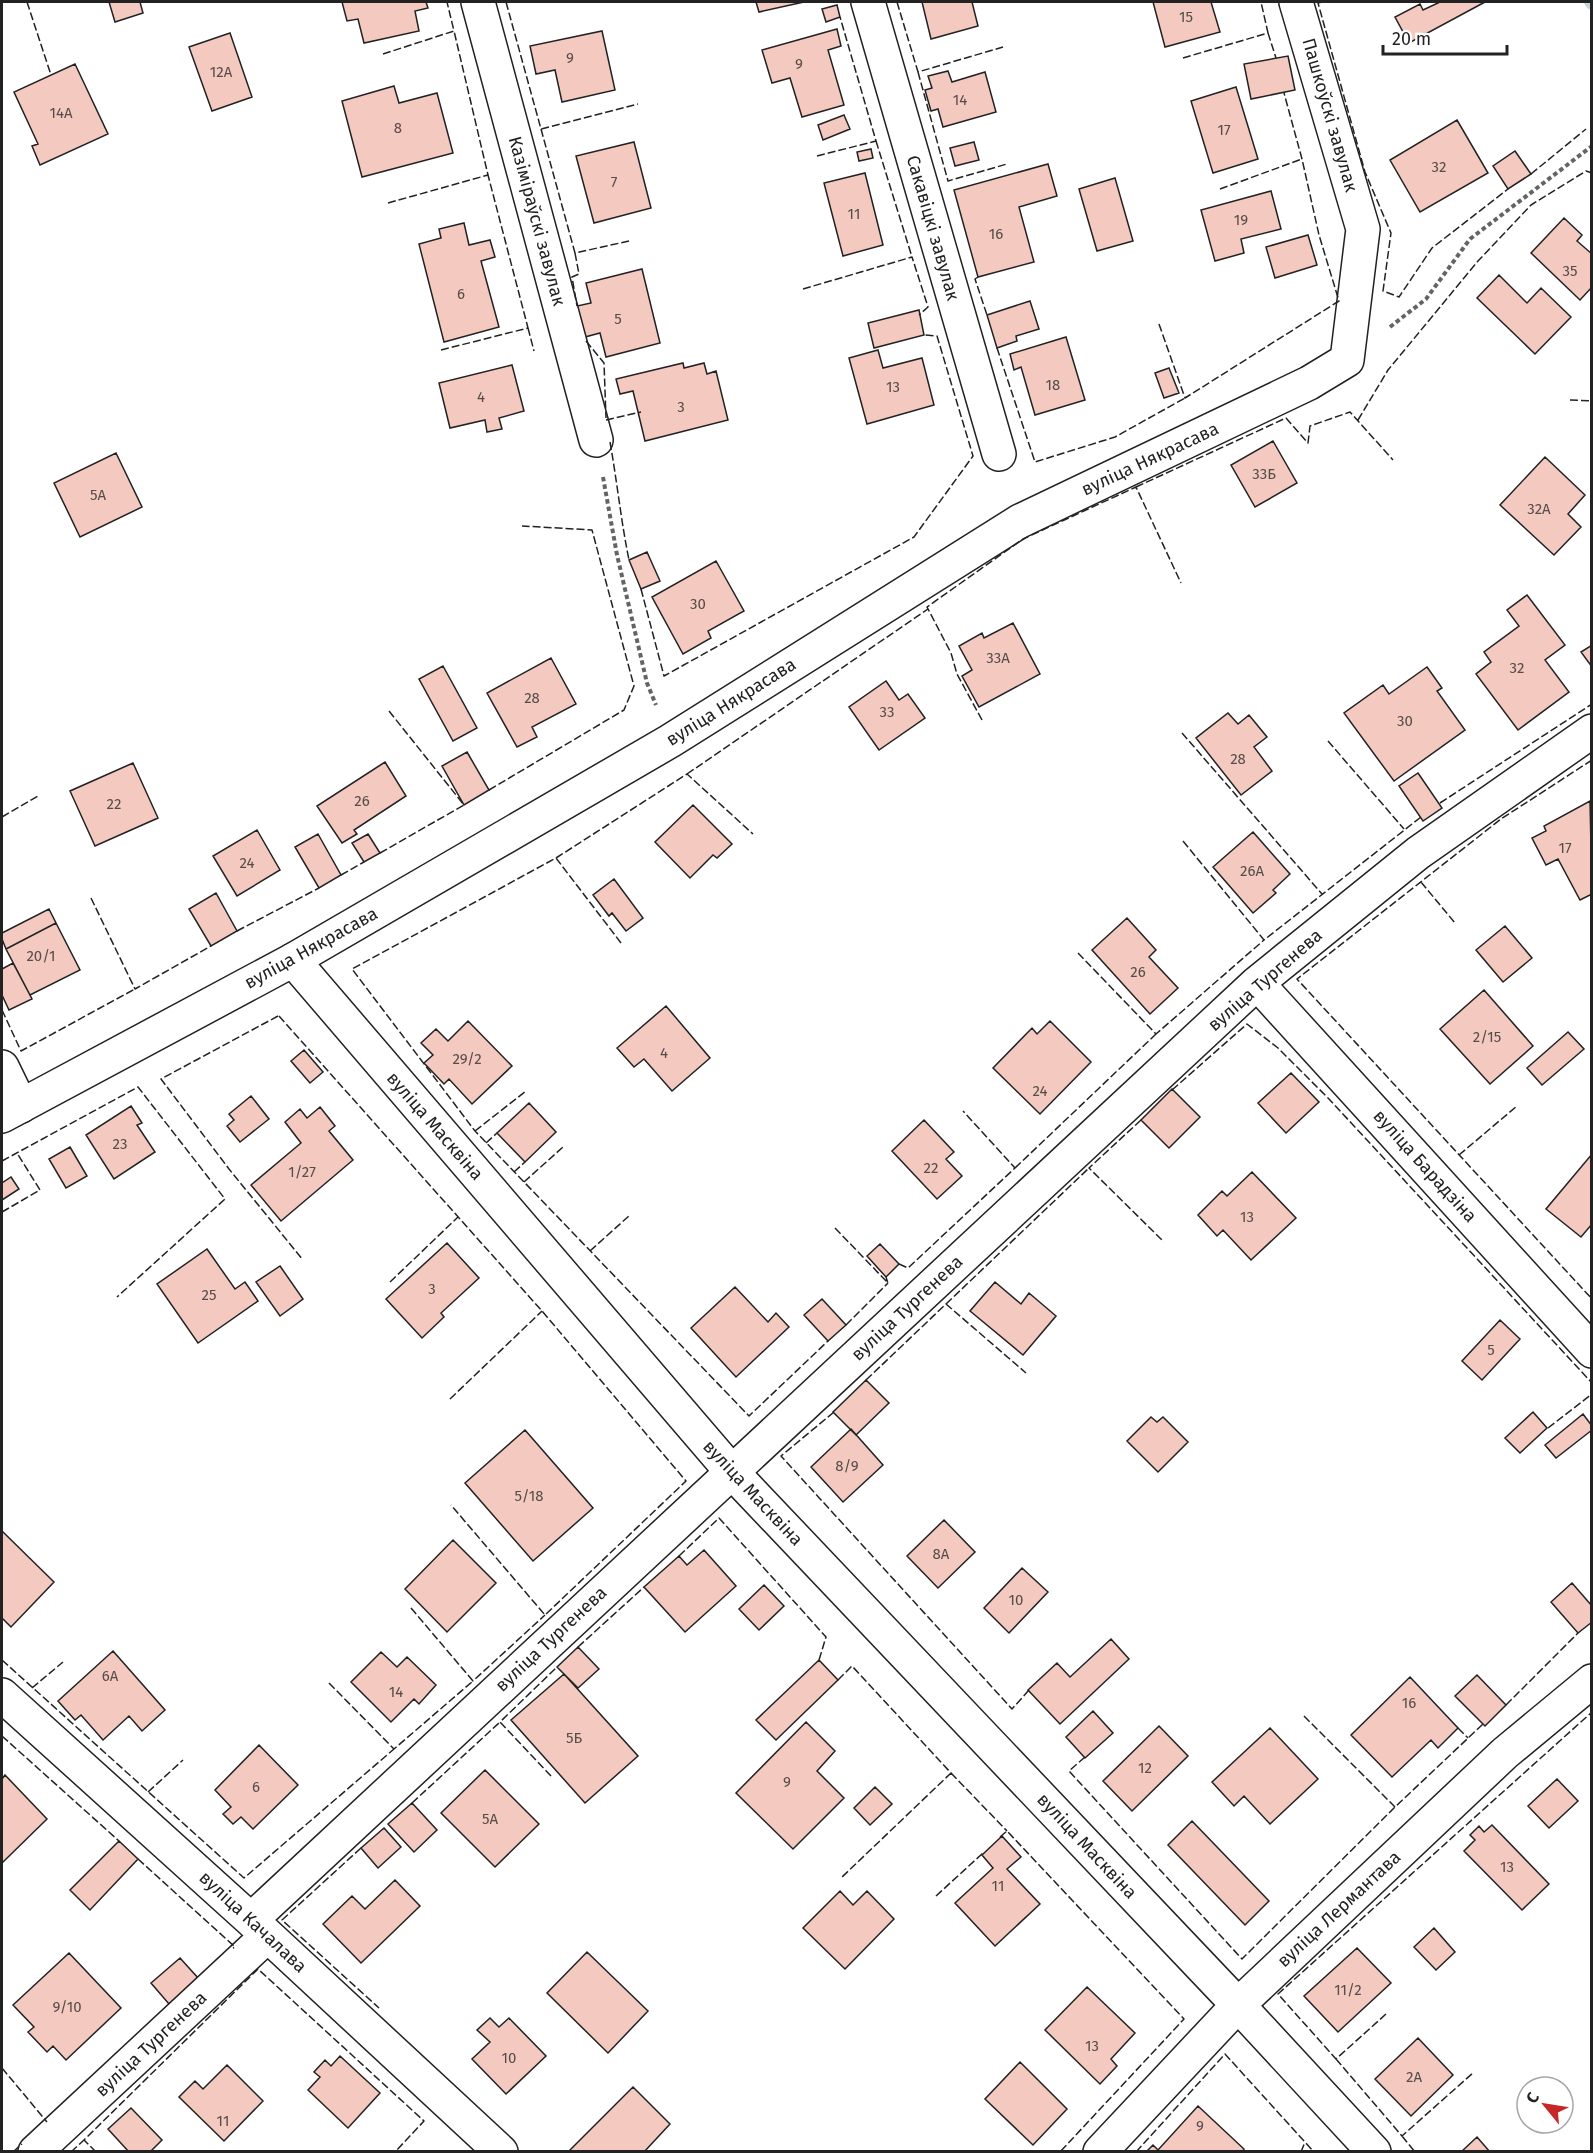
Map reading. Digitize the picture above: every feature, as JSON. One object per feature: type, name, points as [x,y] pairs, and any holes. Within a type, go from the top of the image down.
[{"type":"street","name":"Казіміраўскі завулак","points":[[478,2],[596,440]]},
{"type":"street","name":"Сакавіцкі завулак","points":[[868,2],[999,454]]},
{"type":"street","name":"Пашкоўскі завулак","points":[[1296,2],[1363,229]]},
{"type":"street","name":"вуліца Някрасава","points":[[11,1111],[293,960],[670,741],[1020,520],[1309,383],[1347,360],[1363,229]]},
{"type":"street","name":"вуліца Тургенева","points":[[35,2151],[259,1928],[731,1471],[1257,983],[1418,853],[1592,731]]},
{"type":"street","name":"вуліца Масквіна","points":[[293,960],[731,1471],[1374,2151]]},
{"type":"street","name":"вуліца Барадзіна","points":[[1257,983],[1592,1351]]},
{"type":"street","points":[[2,1067],[11,1111]]},
{"type":"street","name":"вуліца Лермантава","points":[[1100,2151],[1238,2005],[1505,1754],[1592,1681]]},
{"type":"street","name":"вуліца Качалава","points":[[2,1695],[501,2151]]},
{"type":"path","points":[[1426,299],[1470,239],[1592,146]]},
{"type":"path","points":[[596,440],[617,555],[647,682],[670,741]]},
{"type":"building","points":[[109,2],[140,2],[143,13],[115,22]]},
{"type":"building","points":[[342,2],[426,2],[428,8],[415,11],[419,31],[364,43],[358,19],[347,21]]},
{"type":"building","points":[[756,2],[804,2],[759,12]]},
{"type":"building","points":[[922,2],[972,2],[978,26],[931,39]]},
{"type":"building","points":[[1153,2],[1211,2],[1220,32],[1165,47]]},
{"type":"building","points":[[1440,2],[1485,2],[1409,43],[1395,17],[1420,4],[1423,10]]},
{"type":"building","points":[[837,5],[840,17],[826,22],[822,9]]},
{"type":"building","points":[[837,29],[841,46],[828,50],[844,105],[802,117],[790,78],[772,83],[762,50]]},
{"type":"building","points":[[602,31],[615,90],[562,102],[555,70],[536,74],[530,46]]},
{"type":"building","points":[[230,33],[252,97],[212,111],[189,47]]},
{"type":"building","points":[[1288,56],[1295,90],[1251,99],[1244,64]]},
{"type":"building","points":[[75,64],[108,134],[40,165],[32,146],[38,144],[14,92]]},
{"type":"building","points":[[948,71],[952,82],[985,72],[996,112],[943,127],[938,109],[931,111],[925,90],[932,88],[928,76]]},
{"type":"building","points":[[394,86],[399,103],[437,93],[453,153],[362,177],[342,101]]},
{"type":"building","points":[[1236,87],[1258,159],[1213,173],[1191,101]]},
{"type":"building","points":[[844,115],[850,129],[823,140],[818,125]]},
{"type":"building","points":[[1457,120],[1488,173],[1420,212],[1390,160]]},
{"type":"building","points":[[634,142],[651,208],[594,223],[576,156]]},
{"type":"building","points":[[974,142],[979,160],[955,166],[950,148]]},
{"type":"building","points":[[871,149],[873,158],[859,161],[857,152]]},
{"type":"building","points":[[1515,151],[1531,174],[1508,189],[1493,166]]},
{"type":"building","points":[[1048,164],[1057,196],[1019,207],[1034,262],[978,277],[954,190]]},
{"type":"building","points":[[865,173],[883,245],[843,256],[824,183]]},
{"type":"building","points":[[1115,178],[1133,241],[1097,251],[1079,189]]},
{"type":"building","points":[[1271,191],[1281,229],[1241,239],[1244,253],[1215,261],[1201,210]]},
{"type":"building","points":[[1564,218],[1582,235],[1577,241],[1592,254],[1592,287],[1580,300],[1531,253]]},
{"type":"building","points":[[464,223],[469,245],[490,240],[495,257],[481,261],[499,327],[444,342],[419,244],[441,238],[439,229]]},
{"type":"building","points":[[1308,235],[1317,265],[1275,278],[1266,247]]},
{"type":"building","points":[[642,269],[660,343],[606,357],[600,333],[585,337],[577,306],[591,303],[586,283]]},
{"type":"building","points":[[1499,275],[1527,303],[1541,288],[1571,317],[1535,354],[1477,298]]},
{"type":"building","points":[[1030,301],[1039,329],[1016,336],[1017,341],[997,348],[987,315]]},
{"type":"building","points":[[919,310],[924,335],[874,348],[868,323]]},
{"type":"building","points":[[1066,337],[1085,400],[1035,415],[1021,367],[1014,370],[1010,354]]},
{"type":"building","points":[[878,350],[883,368],[922,358],[934,405],[867,424],[849,358]]},
{"type":"building","points":[[683,363],[684,368],[704,363],[707,374],[716,371],[728,420],[645,441],[633,391],[620,394],[616,379]]},
{"type":"building","points":[[512,365],[524,411],[499,418],[502,429],[487,432],[485,420],[450,428],[439,383]]},
{"type":"building","points":[[1169,368],[1179,393],[1164,398],[1155,373]]},
{"type":"building","points":[[1273,441],[1297,483],[1255,507],[1231,465]]},
{"type":"building","points":[[116,453],[142,507],[80,537],[54,483]]},
{"type":"building","points":[[1545,457],[1585,495],[1568,514],[1581,527],[1554,555],[1500,505]]},
{"type":"building","points":[[647,552],[660,581],[641,589],[629,560]]},
{"type":"building","points":[[716,561],[744,611],[708,631],[711,638],[683,654],[652,597]]},
{"type":"building","points":[[1527,595],[1565,645],[1545,660],[1569,692],[1518,730],[1476,674],[1491,662],[1484,652],[1519,626],[1507,610]]},
{"type":"building","points":[[1013,623],[1040,674],[979,707],[962,676],[972,670],[959,646],[982,633],[984,638]]},
{"type":"building","points":[[1592,645],[1592,667],[1581,652]]},
{"type":"building","points":[[551,658],[576,704],[532,727],[537,737],[517,747],[487,693]]},
{"type":"building","points":[[443,666],[477,728],[453,741],[419,679]]},
{"type":"building","points":[[1427,667],[1442,688],[1437,691],[1465,730],[1394,781],[1344,713],[1383,685],[1389,694]]},
{"type":"building","points":[[886,681],[899,700],[908,694],[925,718],[879,750],[849,707]]},
{"type":"building","points":[[1228,713],[1238,724],[1249,715],[1267,737],[1254,747],[1272,771],[1241,795],[1196,738]]},
{"type":"building","points":[[467,752],[489,790],[464,805],[442,766]]},
{"type":"building","points":[[385,762],[406,796],[354,830],[357,834],[342,843],[317,806]]},
{"type":"building","points":[[133,763],[158,818],[95,846],[70,791]]},
{"type":"building","points":[[1418,773],[1442,808],[1423,821],[1399,786]]},
{"type":"building","points":[[1590,801],[1592,894],[1580,900],[1558,859],[1546,865],[1532,838],[1546,831],[1544,826]]},
{"type":"building","points":[[693,805],[732,844],[717,858],[713,855],[690,878],[655,842]]},
{"type":"building","points":[[257,830],[280,870],[237,896],[213,856]]},
{"type":"building","points":[[1253,832],[1290,874],[1273,890],[1276,893],[1253,913],[1213,867]]},
{"type":"building","points":[[318,834],[341,875],[319,888],[295,847]]},
{"type":"building","points":[[368,834],[380,853],[364,862],[352,843]]},
{"type":"building","points":[[614,879],[643,918],[626,931],[612,913],[609,916],[593,895]]},
{"type":"building","points":[[216,893],[237,931],[211,946],[189,909]]},
{"type":"building","points":[[49,909],[56,923],[6,949],[2,933]]},
{"type":"building","points":[[1127,918],[1156,950],[1149,957],[1178,988],[1150,1014],[1092,950]]},
{"type":"building","points":[[56,923],[80,970],[30,995],[6,949]]},
{"type":"building","points":[[1505,926],[1532,958],[1503,982],[1476,950]]},
{"type":"building","points":[[13,963],[32,999],[9,1010],[2,995],[2,969]]},
{"type":"building","points":[[1484,990],[1533,1046],[1490,1084],[1440,1029]]},
{"type":"building","points":[[666,1006],[710,1058],[672,1091],[644,1059],[634,1067],[617,1048]]},
{"type":"building","points":[[468,1021],[512,1066],[472,1104],[449,1079],[444,1084],[424,1063],[433,1055],[421,1043],[436,1029],[448,1041]]},
{"type":"building","points":[[1050,1021],[1091,1062],[1040,1114],[993,1068],[1032,1028],[1037,1034]]},
{"type":"building","points":[[1568,1032],[1584,1049],[1542,1085],[1527,1068]]},
{"type":"building","points":[[304,1050],[323,1072],[310,1083],[291,1061]]},
{"type":"building","points":[[1291,1073],[1319,1102],[1286,1133],[1258,1103]]},
{"type":"building","points":[[1172,1089],[1200,1117],[1169,1148],[1141,1120]]},
{"type":"building","points":[[251,1096],[269,1119],[240,1142],[227,1126],[234,1120],[229,1114]]},
{"type":"building","points":[[529,1103],[556,1132],[525,1162],[497,1133]]},
{"type":"building","points":[[131,1106],[142,1123],[137,1125],[155,1152],[114,1179],[86,1135]]},
{"type":"building","points":[[320,1107],[335,1126],[329,1131],[353,1160],[281,1221],[251,1185],[301,1143],[285,1122],[300,1109],[307,1118]]},
{"type":"building","points":[[924,1120],[954,1152],[946,1159],[962,1176],[937,1199],[892,1151]]},
{"type":"building","points":[[70,1147],[87,1176],[66,1188],[49,1159]]},
{"type":"building","points":[[1592,1154],[1592,1224],[1581,1237],[1546,1209]]},
{"type":"building","points":[[1252,1172],[1296,1218],[1251,1260],[1223,1230],[1217,1236],[1198,1215],[1222,1191],[1227,1196]]},
{"type":"building","points":[[11,1177],[19,1189],[2,1200],[2,1183]]},
{"type":"building","points":[[447,1243],[479,1278],[441,1313],[444,1317],[422,1338],[386,1299]]},
{"type":"building","points":[[880,1244],[899,1264],[886,1277],[867,1256]]},
{"type":"building","points":[[207,1249],[235,1289],[245,1282],[258,1301],[198,1343],[157,1284]]},
{"type":"building","points":[[280,1266],[303,1299],[280,1316],[256,1282]]},
{"type":"building","points":[[995,1282],[1021,1304],[1029,1293],[1056,1316],[1023,1355],[970,1311]]},
{"type":"building","points":[[735,1287],[768,1322],[776,1313],[789,1327],[736,1377],[691,1328]]},
{"type":"building","points":[[822,1299],[846,1325],[828,1341],[804,1315]]},
{"type":"building","points":[[1500,1320],[1520,1339],[1482,1380],[1462,1361]]},
{"type":"building","points":[[866,1380],[889,1403],[856,1435],[833,1412]]},
{"type":"building","points":[[1533,1412],[1547,1428],[1520,1453],[1505,1438]]},
{"type":"building","points":[[1583,1414],[1592,1426],[1592,1430],[1556,1458],[1545,1445]]},
{"type":"building","points":[[1151,1417],[1157,1422],[1163,1417],[1188,1442],[1158,1472],[1127,1441]]},
{"type":"building","points":[[851,1429],[883,1465],[843,1502],[811,1467]]},
{"type":"building","points":[[525,1430],[593,1508],[533,1561],[465,1483]]},
{"type":"building","points":[[944,1520],[975,1552],[938,1588],[907,1556]]},
{"type":"building","points":[[2,1531],[54,1582],[11,1627],[2,1618]]},
{"type":"building","points":[[453,1540],[496,1583],[447,1632],[405,1589]]},
{"type":"building","points":[[704,1550],[736,1586],[685,1632],[644,1587],[679,1556],[687,1565]]},
{"type":"building","points":[[1022,1568],[1048,1592],[1009,1633],[984,1608]]},
{"type":"building","points":[[1572,1583],[1592,1606],[1592,1622],[1578,1633],[1551,1602]]},
{"type":"building","points":[[764,1585],[784,1606],[759,1630],[739,1609]]},
{"type":"building","points":[[1111,1639],[1129,1659],[1060,1724],[1028,1690],[1057,1663],[1070,1677]]},
{"type":"building","points":[[578,1647],[599,1669],[578,1688],[557,1667]]},
{"type":"building","points":[[113,1651],[165,1710],[142,1731],[129,1716],[103,1740],[81,1715],[75,1720],[58,1701]]},
{"type":"building","points":[[381,1652],[397,1667],[407,1657],[436,1685],[419,1704],[414,1699],[391,1722],[351,1682]]},
{"type":"building","points":[[819,1660],[838,1680],[776,1740],[756,1720]]},
{"type":"building","points":[[564,1674],[638,1756],[585,1803],[511,1720]]},
{"type":"building","points":[[1477,1675],[1506,1705],[1485,1726],[1455,1696]]},
{"type":"building","points":[[1410,1677],[1458,1728],[1438,1748],[1431,1740],[1392,1777],[1351,1735]]},
{"type":"building","points":[[1093,1711],[1113,1733],[1085,1758],[1066,1737]]},
{"type":"building","points":[[806,1722],[835,1751],[817,1771],[844,1798],[793,1849],[736,1793]]},
{"type":"building","points":[[1159,1726],[1188,1756],[1132,1811],[1103,1781]]},
{"type":"building","points":[[1270,1728],[1318,1779],[1270,1824],[1244,1796],[1234,1806],[1212,1782]]},
{"type":"building","points":[[259,1745],[298,1785],[253,1829],[241,1817],[233,1824],[223,1814],[231,1807],[215,1790]]},
{"type":"building","points":[[485,1770],[539,1824],[495,1867],[441,1813]]},
{"type":"building","points":[[5,1775],[47,1819],[2,1863],[2,1779]]},
{"type":"building","points":[[1557,1779],[1578,1801],[1549,1828],[1528,1806]]},
{"type":"building","points":[[875,1787],[892,1804],[870,1825],[854,1808]]},
{"type":"building","points":[[412,1803],[437,1830],[414,1852],[388,1824]]},
{"type":"building","points":[[1192,1821],[1269,1901],[1245,1925],[1168,1845]]},
{"type":"building","points":[[1492,1825],[1549,1884],[1522,1910],[1464,1851],[1475,1840],[1470,1835],[1479,1826],[1484,1832]]},
{"type":"building","points":[[384,1828],[401,1847],[378,1868],[361,1848]]},
{"type":"building","points":[[1002,1836],[1021,1857],[1007,1869],[1040,1904],[995,1946],[955,1903],[993,1868],[982,1855]]},
{"type":"building","points":[[119,1841],[138,1859],[90,1910],[70,1890]]},
{"type":"building","points":[[395,1880],[420,1906],[361,1963],[323,1924],[352,1896],[365,1909]]},
{"type":"building","points":[[840,1891],[853,1905],[867,1891],[894,1919],[845,1969],[803,1928]]},
{"type":"building","points":[[1434,1928],[1455,1952],[1436,1970],[1414,1947]]},
{"type":"building","points":[[1357,1948],[1391,1983],[1338,2032],[1304,1996]]},
{"type":"building","points":[[587,1952],[648,2011],[608,2053],[547,1993]]},
{"type":"building","points":[[69,1953],[121,2008],[66,2060],[53,2046],[47,2052],[28,2032],[34,2027],[13,2005]]},
{"type":"building","points":[[180,1958],[199,1979],[169,2004],[151,1983]]},
{"type":"building","points":[[1087,1987],[1135,2033],[1111,2059],[1117,2066],[1100,2084],[1045,2030]]},
{"type":"building","points":[[490,2018],[499,2027],[509,2018],[546,2056],[506,2094],[472,2059],[490,2042],[477,2030]]},
{"type":"building","points":[[1418,2038],[1453,2075],[1411,2116],[1375,2079]]},
{"type":"building","points":[[340,2056],[380,2093],[348,2128],[308,2090],[320,2077],[314,2072],[325,2060],[331,2066]]},
{"type":"building","points":[[1020,2062],[1067,2109],[1033,2145],[985,2099]]},
{"type":"building","points":[[227,2065],[263,2101],[224,2141],[179,2097],[195,2081],[203,2089]]},
{"type":"building","points":[[633,2087],[670,2124],[644,2152],[568,2152]]},
{"type":"building","points":[[1198,2106],[1244,2149],[1242,2152],[1146,2152],[1153,2145],[1158,2150]]},
{"type":"building","points":[[131,2108],[162,2140],[150,2152],[129,2152],[108,2129]]},
{"type":"building","points":[[1477,2137],[1490,2152],[1461,2152]]},
{"type":"fence","points":[[27,2],[51,75]]},
{"type":"fence","points":[[383,54],[454,31],[447,2]]},
{"type":"fence","points":[[506,2],[541,129],[638,104]]},
{"type":"fence","points":[[897,2],[918,72],[1003,47]]},
{"type":"fence","points":[[1183,58],[1268,33],[1261,2]]},
{"type":"fence","points":[[1322,2],[1318,3],[1365,172],[1391,233],[1383,291],[1399,297],[1432,248],[1508,189]]},
{"type":"fence","points":[[817,156],[876,141],[840,17]]},
{"type":"fence","points":[[388,203],[488,175],[454,31]]},
{"type":"fence","points":[[1268,33],[1276,58]]},
{"type":"fence","points":[[918,72],[948,181],[1007,164]]},
{"type":"fence","points":[[1159,324],[1185,398],[1339,301],[1319,235],[1284,93]]},
{"type":"fence","points":[[541,129],[575,253],[629,241]]},
{"type":"fence","points":[[1531,174],[1586,129]]},
{"type":"fence","points":[[876,141],[912,257]]},
{"type":"fence","points":[[1220,189],[1302,159]]},
{"type":"fence","points":[[1358,420],[1388,370],[1478,261],[1531,205],[1586,171],[1592,173]]},
{"type":"fence","points":[[441,350],[528,328],[488,175]]},
{"type":"fence","points":[[575,253],[579,274],[572,277],[577,306]]},
{"type":"fence","points":[[803,289],[912,257],[928,307],[919,315]]},
{"type":"fence","points":[[978,277],[975,279],[987,315]]},
{"type":"fence","points":[[528,328],[534,351]]},
{"type":"fence","points":[[641,589],[664,676],[914,537],[973,456],[937,336],[924,335]]},
{"type":"fence","points":[[586,341],[604,363],[606,418]]},
{"type":"fence","points":[[997,348],[1035,462],[1115,437],[1185,398]]},
{"type":"fence","points":[[1570,400],[1592,401]]},
{"type":"fence","points":[[606,420],[641,412]]},
{"type":"fence","points":[[1136,487],[1286,418],[1308,443],[1310,426],[1350,412],[1393,460]]},
{"type":"fence","points":[[610,442],[629,560]]},
{"type":"fence","points":[[982,720],[957,674],[951,653],[927,607],[1023,539],[1136,487],[1181,583]]},
{"type":"fence","points":[[489,790],[624,710],[634,686],[592,530],[522,526]]},
{"type":"fence","points":[[687,774],[928,609],[927,607]]},
{"type":"fence","points":[[1440,803],[1592,704]]},
{"type":"fence","points":[[380,853],[464,805],[389,711]]},
{"type":"fence","points":[[1182,733],[1322,894]]},
{"type":"fence","points":[[1328,741],[1404,829]]},
{"type":"fence","points":[[1592,760],[1501,819],[1297,979],[1592,1299]]},
{"type":"fence","points":[[556,858],[687,774],[753,834]]},
{"type":"fence","points":[[2,817],[38,796]]},
{"type":"fence","points":[[1183,841],[1264,940],[1421,817]]},
{"type":"fence","points":[[621,943],[556,858],[352,969],[475,1131],[749,1416],[828,1341]]},
{"type":"fence","points":[[341,875],[364,862]]},
{"type":"fence","points":[[1421,882],[1455,923]]},
{"type":"fence","points":[[237,931],[319,888]]},
{"type":"fence","points":[[91,898],[135,989],[211,946]]},
{"type":"fence","points":[[1078,953],[1156,1034],[1264,940]]},
{"type":"fence","points":[[2,1010],[21,1051],[135,989]]},
{"type":"fence","points":[[278,1016],[161,1079],[229,1169],[303,1260]]},
{"type":"fence","points":[[279,1016],[542,1311],[686,1481],[545,1615],[451,1505]]},
{"type":"fence","points":[[1172,1090],[1247,1024],[1278,1048],[1329,1099],[1592,1383]]},
{"type":"fence","points":[[1015,1168],[1156,1034]]},
{"type":"fence","points":[[2,1161],[138,1087],[225,1199],[117,1297]]},
{"type":"fence","points":[[475,1131],[526,1091]]},
{"type":"fence","points":[[1459,1155],[1517,1106]]},
{"type":"fence","points":[[899,1264],[908,1268],[1015,1168],[963,1111]]},
{"type":"fence","points":[[1141,1120],[1089,1168],[1164,1242]]},
{"type":"fence","points":[[486,1143],[497,1133]]},
{"type":"fence","points":[[524,1182],[563,1147]]},
{"type":"fence","points":[[2,1212],[40,1190],[17,1153]]},
{"type":"fence","points":[[514,1172],[525,1162]]},
{"type":"fence","points":[[946,1304],[1089,1168]]},
{"type":"fence","points":[[590,1251],[630,1215]]},
{"type":"fence","points":[[390,1282],[458,1217]]},
{"type":"fence","points":[[835,1228],[888,1283],[886,1277]]},
{"type":"fence","points":[[846,1325],[888,1283]]},
{"type":"fence","points":[[866,1380],[946,1304],[1026,1373]]},
{"type":"fence","points":[[450,1399],[542,1311]]},
{"type":"fence","points":[[1548,1428],[1592,1394]]},
{"type":"fence","points":[[834,1412],[781,1456],[1012,1709],[1029,1690]]},
{"type":"fence","points":[[679,1556],[719,1518],[826,1637],[819,1660]]},
{"type":"fence","points":[[578,1647],[644,1587]]},
{"type":"fence","points":[[411,1608],[473,1681],[545,1615]]},
{"type":"fence","points":[[1506,1705],[1578,1633]]},
{"type":"fence","points":[[2,1660],[244,1878],[394,1749]]},
{"type":"fence","points":[[32,1688],[63,1662]]},
{"type":"fence","points":[[838,1680],[852,1666],[951,1773],[841,1878]]},
{"type":"fence","points":[[551,1776],[500,1722],[557,1667]]},
{"type":"fence","points":[[329,1683],[394,1749],[473,1681]]},
{"type":"fence","points":[[1386,2014],[1336,2059],[1278,1994],[1592,1712]]},
{"type":"fence","points":[[1304,1716],[1395,1807]]},
{"type":"fence","points":[[412,1803],[500,1722]]},
{"type":"fence","points":[[1085,1757],[1069,1771],[1242,1959],[1395,1807],[1483,1724]]},
{"type":"fence","points":[[1458,1728],[1468,1738]]},
{"type":"fence","points":[[2,1736],[119,1841]]},
{"type":"fence","points":[[148,1792],[183,1760]]},
{"type":"fence","points":[[951,1773],[1007,1831]]},
{"type":"fence","points":[[1000,1837],[1007,1831],[1184,2019],[1060,2152]]},
{"type":"fence","points":[[361,1848],[282,1920],[379,2008]]},
{"type":"fence","points":[[936,1896],[983,1853]]},
{"type":"fence","points":[[138,1859],[235,1947],[233,1948]]},
{"type":"fence","points":[[96,2152],[84,2140],[258,1969],[424,2121],[395,2152]]},
{"type":"fence","points":[[1136,2152],[1225,2054],[1314,2152]]},
{"type":"fence","points":[[1336,2059],[1402,2136],[1474,2072]]},
{"type":"fence","points":[[2,2068],[47,2122]]},
{"type":"fence","points":[[1402,2136],[1415,2152]]},
{"type":"fence","points":[[71,2152],[84,2140]]},
{"type":"fence","points":[[1301,2152],[1305,2142]]},
{"type":"fence","points":[[13,2152],[22,2144]]}]
